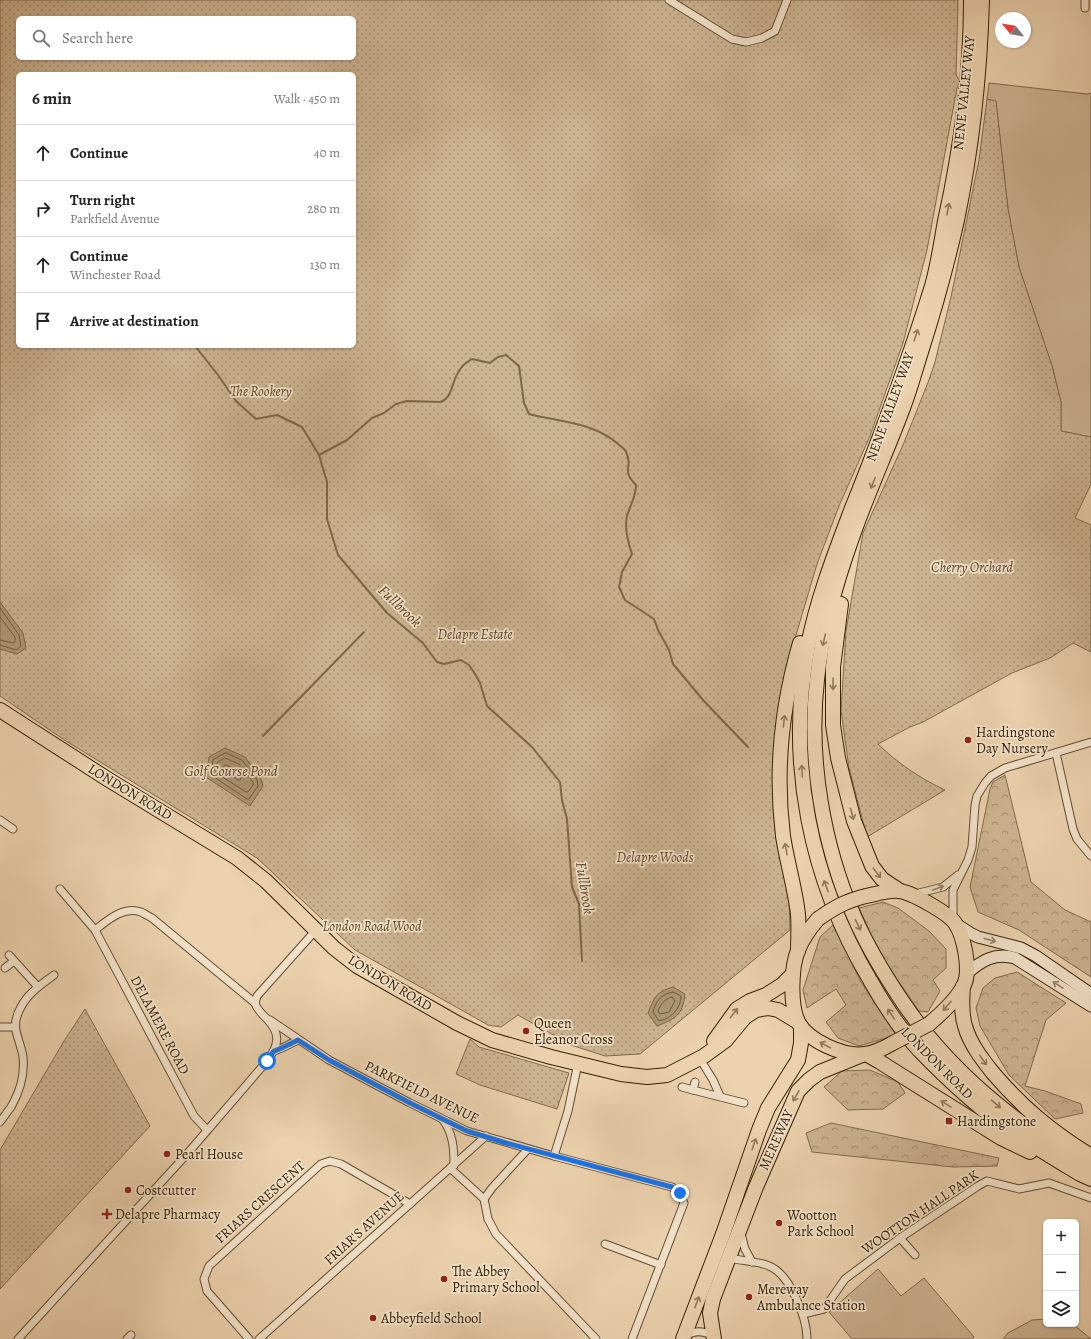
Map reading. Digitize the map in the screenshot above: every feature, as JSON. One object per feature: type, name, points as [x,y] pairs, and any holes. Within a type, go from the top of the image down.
[{"type":"highway","name":"NENE VALLEY WAY","points":[[806,810],[803,787],[800,710],[802,680],[808,643],[823,588],[892,402],[932,283],[961,137],[971,28],[971,0]]},
{"type":"highway","name":"NENE VALLEY WAY","points":[[822,808],[818,783],[815,712],[822,644],[836,589],[853,535],[904,406],[945,271],[957,218],[971,141],[982,0]]},
{"type":"highway","points":[[798,951],[797,911],[783,837],[780,801],[780,752],[785,709],[791,675],[835,536],[864,477]]},
{"type":"highway","points":[[853,535],[838,624],[833,667],[833,725],[842,779],[854,821],[864,848],[872,866],[882,880],[937,908],[954,922],[964,946],[965,980],[962,1011],[964,1026],[972,1043],[983,1060],[1015,1098],[1036,1118],[1059,1136],[1091,1156]]},
{"type":"highway","name":"LONDON ROAD","points":[[0,710],[109,780],[237,858],[266,882],[334,948],[357,966],[457,1023],[492,1040],[525,1050],[621,1074],[647,1077],[667,1075],[702,1058],[726,1040],[745,1017],[756,1010],[768,1008],[778,1010],[800,1024],[819,1043],[842,1052],[864,1054]]},
{"type":"highway","name":"LONDON ROAD","points":[[822,808],[837,872],[854,917],[880,968],[912,1016],[930,1039],[970,1082],[1014,1119],[1054,1146],[1087,1173]]},
{"type":"highway","name":"LONDON ROAD","points":[[806,810],[822,875],[839,922],[857,959],[877,993],[898,1024],[919,1049],[987,1113],[1012,1131],[1087,1173]]},
{"type":"highway","points":[[798,951],[810,928],[818,919],[837,906],[852,900],[886,892],[905,893]]},
{"type":"highway","name":"MEREWAY","points":[[683,1339],[723,1234],[768,1108],[798,1060],[802,1043],[800,1024],[794,1007],[794,974],[798,951]]},
{"type":"highway","name":"LONDON ROAD","points":[[702,1058],[737,1009],[750,1000],[766,994],[782,985],[794,974]]},
{"type":"highway","name":"MEREWAY","points":[[715,1338],[711,1322],[711,1307],[718,1285],[773,1146],[798,1091],[820,1072],[864,1054],[882,1049],[929,1024],[949,1005],[965,980]]},
{"type":"highway","points":[[864,1054],[880,1062],[1001,1138],[1087,1173]]},
{"type":"main road","points":[[954,922],[964,930],[978,937],[1021,948],[1036,956],[1091,994]]},
{"type":"main road","points":[[965,980],[979,962],[987,958],[1007,956],[1015,958],[1091,1006]]},
{"type":"street","points":[[669,0],[732,40],[746,42],[762,38],[775,31],[787,0]]},
{"type":"street","points":[[1085,0],[1085,8]]},
{"type":"street","points":[[954,922],[953,890],[968,860],[972,847],[975,805],[979,792],[985,783],[991,776],[1005,768],[1091,742]]},
{"type":"street","points":[[1056,753],[1073,829],[1077,839],[1091,856]]},
{"type":"street","points":[[0,820],[12,828]]},
{"type":"street","points":[[905,893],[943,887],[961,872]]},
{"type":"street","name":"DELAMERE ROAD","points":[[60,889],[95,930],[194,1116],[207,1130]]},
{"type":"street","points":[[18,1339],[258,1072],[274,1051],[276,1045],[276,1034],[274,1028],[256,1007],[255,1003],[152,918],[141,912],[129,910],[112,917],[95,930]]},
{"type":"street","points":[[255,1003],[257,996],[316,930]]},
{"type":"street","points":[[5,968],[12,958],[38,987]]},
{"type":"street","points":[[0,1122],[17,1096],[23,1079],[23,1056],[15,1032],[16,1016],[25,1000],[38,987],[54,975]]},
{"type":"street","name":"PARKFIELD AVENUE","points":[[268,1020],[271,1020],[329,1060],[467,1131],[528,1149],[672,1187],[680,1193],[684,1203],[632,1339]]},
{"type":"street","points":[[0,1027],[15,1027]]},
{"type":"street","points":[[274,1051],[277,1051],[281,1047],[298,1040]]},
{"type":"street","points":[[702,1058],[720,1096]]},
{"type":"street","points":[[554,1156],[568,1110],[578,1063]]},
{"type":"street","points":[[682,1087],[694,1086],[744,1103]]},
{"type":"street","points":[[442,1118],[448,1128],[452,1140],[452,1167],[484,1199],[488,1218],[496,1234],[596,1339]]},
{"type":"street","name":"FRIAR'S AVENUE","points":[[259,1339],[486,1136]]},
{"type":"street","points":[[484,1199],[492,1188],[528,1149]]},
{"type":"street","name":"FRIARS CRESCENT","points":[[249,1339],[207,1291],[204,1279],[209,1266],[321,1164],[330,1161],[341,1164],[410,1204]]},
{"type":"street","name":"WOOTTON HALL PARK","points":[[803,1314],[824,1309],[845,1279],[900,1238],[987,1181],[1019,1189],[1049,1183],[1091,1198]]},
{"type":"street","points":[[745,1216],[742,1239],[745,1249],[752,1262]]},
{"type":"street","points":[[723,1234],[729,1258],[770,1266],[783,1276],[791,1288],[803,1314],[807,1339]]},
{"type":"street","points":[[900,1238],[915,1255]]},
{"type":"street","points":[[605,1244],[661,1265]]},
{"type":"street","points":[[683,1339],[692,1332],[699,1331],[715,1338]]},
{"type":"green space","name":"Delapre Estate","points":[[0,0],[958,0],[956,75],[960,81],[957,88],[927,250],[903,343],[870,436],[839,506],[817,564],[791,652],[782,857],[789,899],[790,930],[640,1054],[605,1056],[571,1045],[518,1015],[501,1027],[488,1025],[355,950],[257,858],[66,741],[0,696]]},
{"type":"green space","points":[[989,83],[1087,94],[1091,93],[1091,437],[1061,431],[1061,402],[1052,366],[1019,267],[1008,209],[996,102],[987,99]]},
{"type":"green space","name":"Cherry Orchard","points":[[987,99],[996,101],[1008,209],[1019,267],[1052,366],[1061,402],[1061,431],[1091,437],[1091,484],[1075,518],[1091,525],[1091,652],[1073,643],[1050,658],[1012,673],[923,722],[910,727],[878,744],[909,770],[945,790],[867,837],[849,768],[841,710],[846,631],[863,533],[903,445],[935,362],[951,297],[979,160]]},
{"type":"green space","points":[[1005,775],[1031,882],[1065,910],[1091,922],[1091,977],[1019,930],[978,912],[970,887],[990,789],[993,782]]},
{"type":"green space","points":[[883,902],[898,908],[929,931],[946,949],[946,968],[933,980],[940,991],[928,1012],[919,1011],[880,955],[859,908]]},
{"type":"green space","points":[[833,925],[861,982],[896,1035],[859,1046],[838,1038],[826,1022],[846,1005],[836,989],[807,1008],[803,990],[820,937]]},
{"type":"green space","points":[[1017,972],[1066,1003],[1046,1020],[1025,1086],[1045,1091],[1081,1104],[1083,1113],[1055,1119],[1009,1075],[980,1026],[976,1008],[983,988],[995,978]]},
{"type":"green space","points":[[85,1009],[150,1126],[0,1289],[0,1150],[64,1041]]},
{"type":"green space","points":[[470,1039],[479,1047],[569,1073],[557,1109],[480,1085],[456,1074]]},
{"type":"green space","points":[[870,1070],[898,1082],[905,1093],[883,1109],[848,1110],[824,1087],[842,1071]]},
{"type":"green space","points":[[831,1123],[999,1158],[997,1166],[953,1167],[812,1152],[806,1133]]},
{"type":"green space","points":[[878,1269],[901,1296],[924,1278],[974,1337],[972,1339],[852,1339],[829,1312]]},
{"type":"green space","points":[[1043,1319],[1043,1327],[1077,1327],[1091,1339],[1003,1339],[1008,1333],[1032,1320]]},
{"type":"water","points":[[0,602],[23,633],[26,648],[17,654],[0,649]]},
{"type":"water","name":"Golf Course Pond","points":[[225,748],[245,757],[261,779],[263,786],[250,806],[206,777],[209,757]]},
{"type":"water","points":[[673,987],[685,994],[680,1012],[669,1021],[657,1026],[648,1013],[650,1008],[659,993]]},
{"type":"waterway","name":"Fullbrook","points":[[197,348],[236,401],[256,419],[277,415],[302,427],[319,455],[327,482],[327,519],[338,555],[387,613],[423,643],[437,662],[444,664],[461,660],[469,665],[480,683],[487,706],[532,747],[560,782],[562,800],[567,819],[572,887],[579,904],[582,961]]},
{"type":"waterway","points":[[319,455],[347,440],[372,418],[384,413],[396,404],[407,401],[440,402],[444,400],[450,394],[461,368],[472,359],[490,363],[498,357],[506,355],[519,366],[524,403],[529,414],[575,424],[598,431],[624,449],[629,461],[629,475],[631,480],[636,485],[633,501],[626,521],[627,535],[632,554],[622,572],[619,587],[625,600],[654,619],[669,650],[673,664],[703,700],[748,747]]},
{"type":"waterway","points":[[263,736],[364,632]]},
{"type":"place","name":"Hardingstone Day Nursery","points":[[968,740]]},
{"type":"place","name":"Queen Eleanor Cross","points":[[526,1031]]},
{"type":"place","name":"Hardingstone","points":[[949,1121]]},
{"type":"place","name":"Pearl House","points":[[167,1154]]},
{"type":"place","name":"Costcutter","points":[[128,1190]]},
{"type":"place","name":"Delapre Pharmacy","points":[[107,1214]]},
{"type":"place","name":"Wootton Park School","points":[[779,1223]]},
{"type":"place","name":"The Abbey Primary School","points":[[444,1279]]},
{"type":"place","name":"Mereway Ambulance Station","points":[[749,1297]]},
{"type":"place","name":"Abbeyfield School","points":[[373,1318]]},
{"type":"route","points":[[267,1061],[274,1051],[277,1051],[281,1047],[298,1040],[329,1060],[467,1131],[506,1143],[672,1187],[680,1193]]},
{"type":"park label","name":"The Rookery","points":[[261,391]]},
{"type":"park label","name":"Delapre Woods","points":[[655,857]]},
{"type":"park label","name":"London Road Wood","points":[[372,926]]}]
